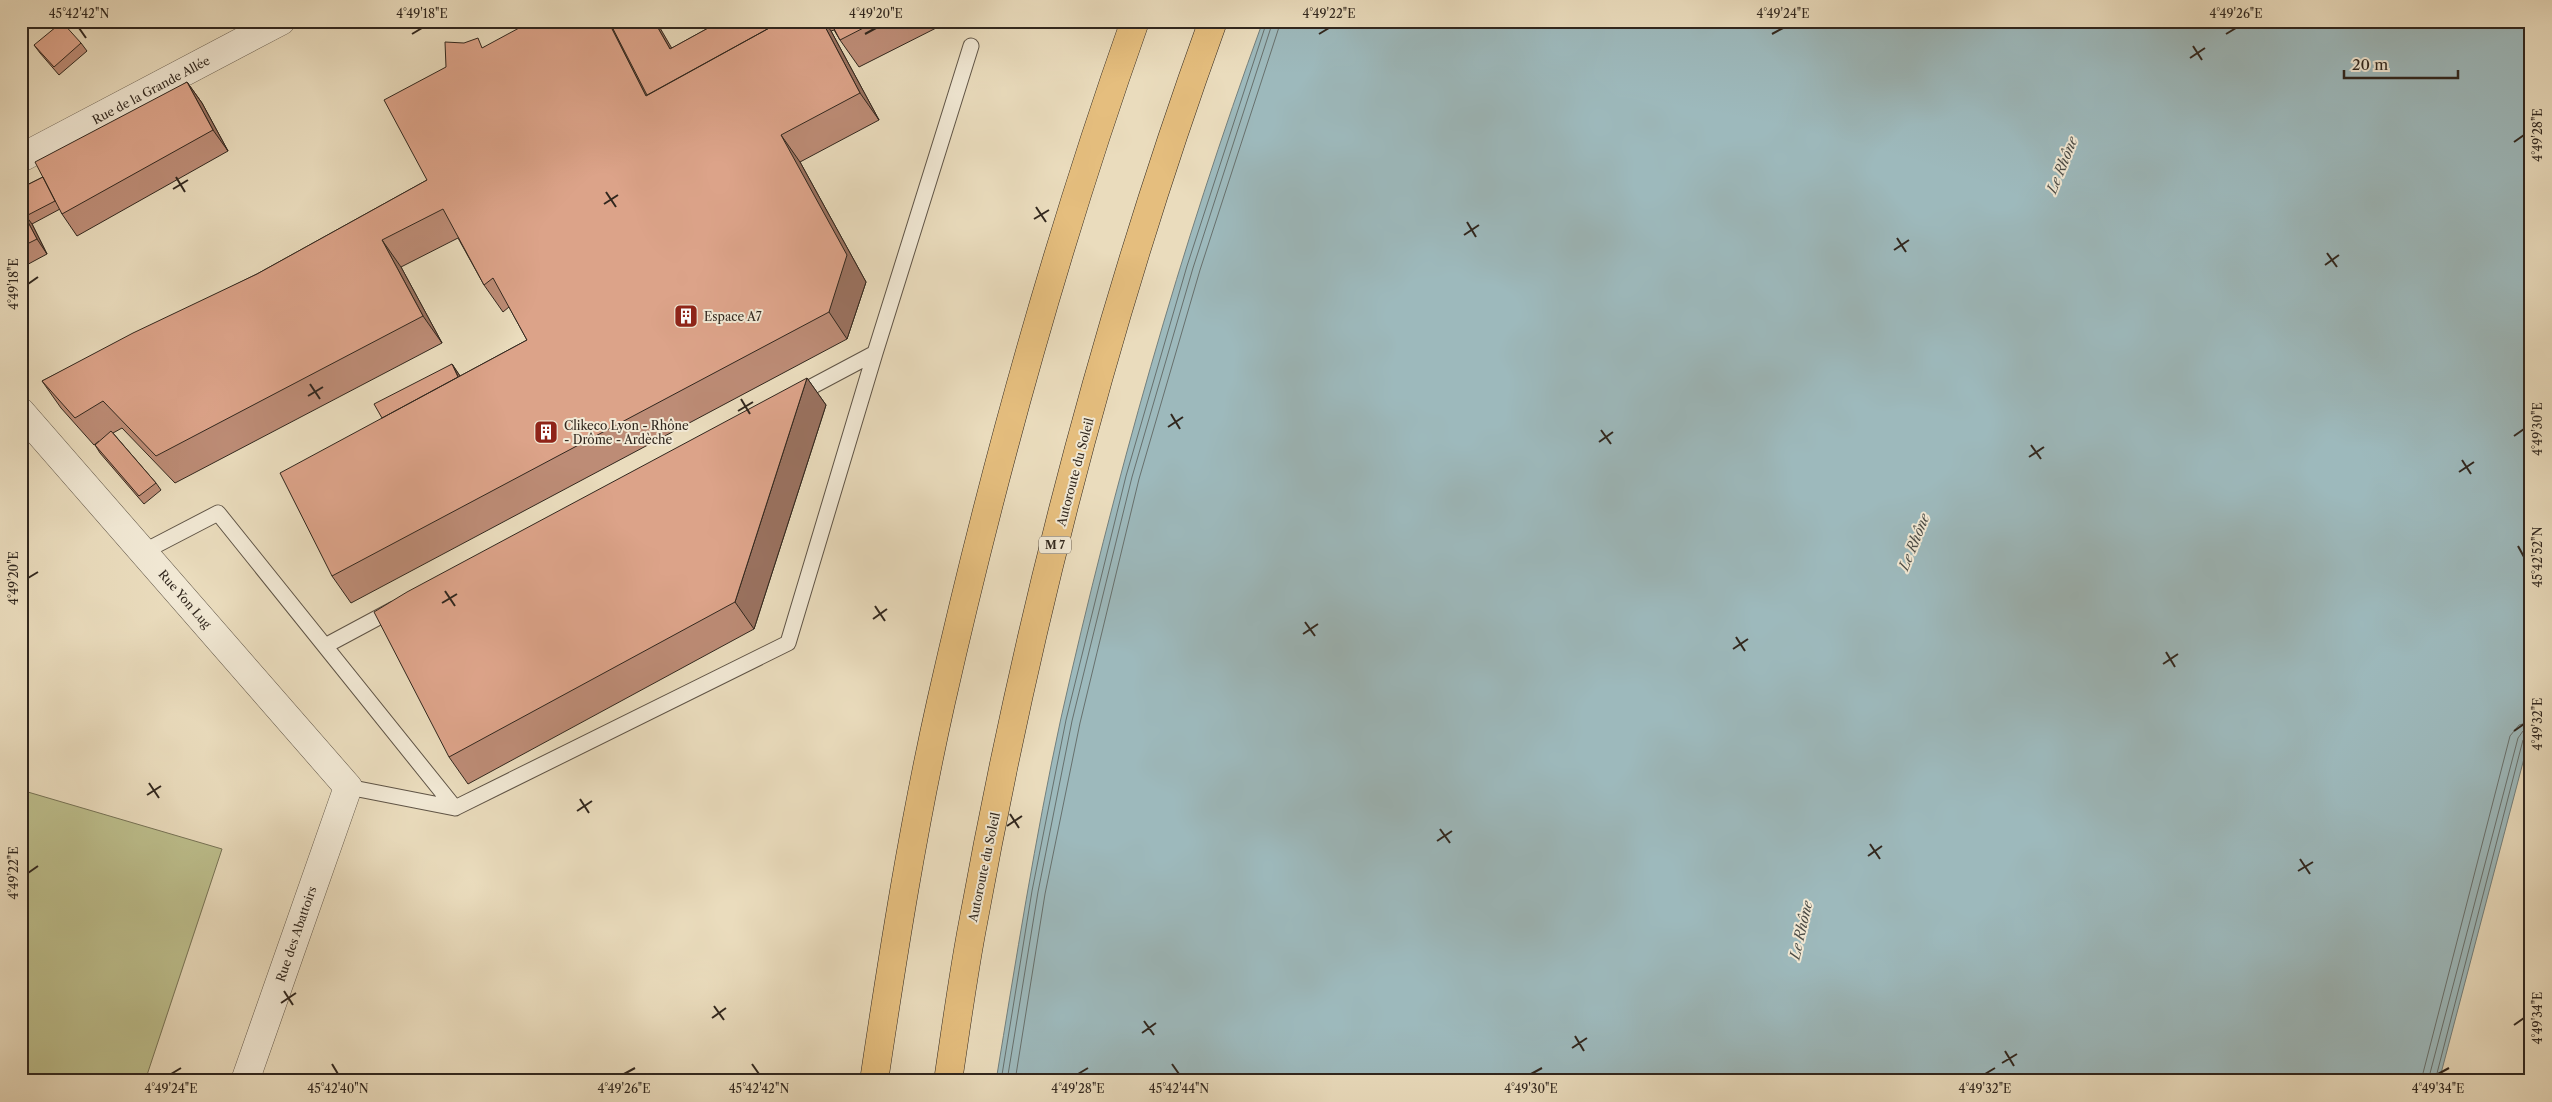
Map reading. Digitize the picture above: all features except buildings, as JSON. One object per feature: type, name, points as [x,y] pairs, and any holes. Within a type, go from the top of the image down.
[{"type":"highway","points":[[874,1081],[889,984],[937,723],[980,538],[1036,329],[1100,119],[1135,21]]},
{"type":"highway","name":"Autoroute du Soleil","points":[[948,1081],[973,924],[1033,637],[1068,492],[1150,207],[1213,21]]},
{"type":"street","name":"Rue de la Grande Allée","points":[[21,158],[281,21]]},
{"type":"street","name":"Rue Yon Lug","points":[[21,412],[348,787]]},
{"type":"street","name":"Rue des Abattoirs","points":[[245,1081],[348,787]]},
{"type":"lane","points":[[348,787],[455,808],[788,643],[875,353],[971,46]]},
{"type":"lane","points":[[780,404],[875,353]]},
{"type":"lane","points":[[143,552],[218,512],[455,808]]},
{"type":"lane","points":[[325,646],[404,604]]},
{"type":"green space","points":[[21,790],[222,849],[145,1081],[21,1081]]},
{"type":"water","name":"Le Rhône","points":[[1263,21],[2531,21],[2531,732],[2439,1081],[996,1081],[1043,808],[1061,718],[1103,542],[1126,454],[1177,279],[1233,106]]},
{"type":"place","name":"Espace A7","points":[[686,316]]},
{"type":"place","name":"Clikeco Lyon - Rhône - Drôme - Ardèche","points":[[546,432]]}]
